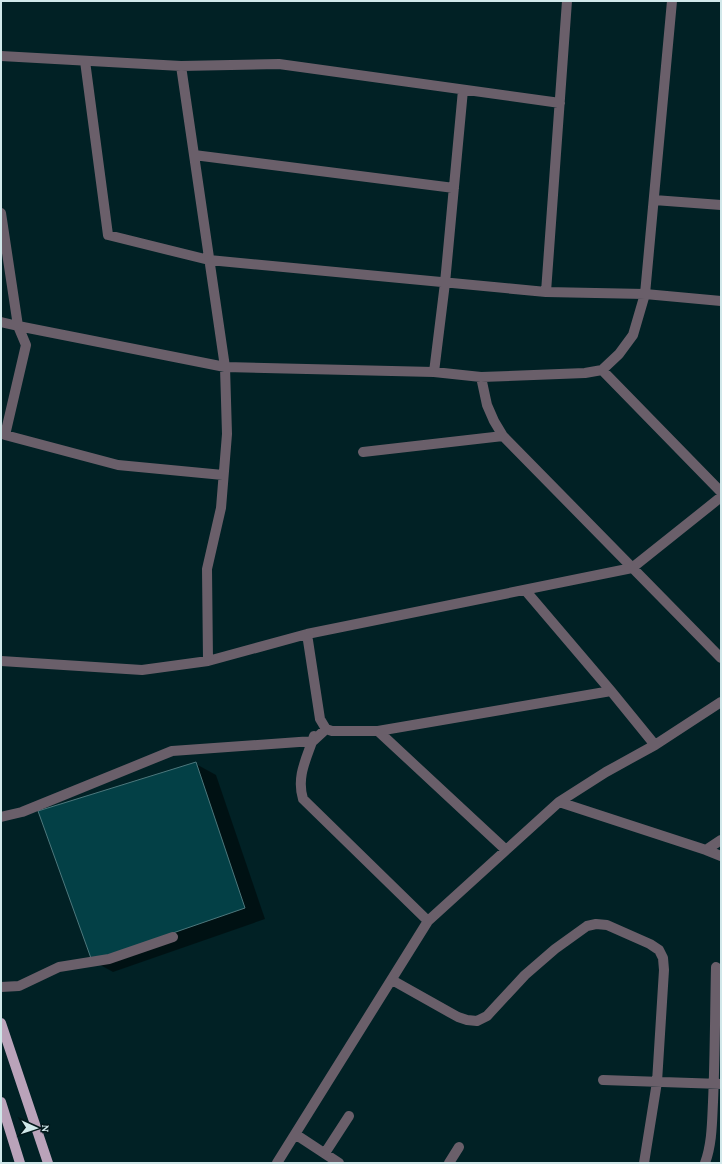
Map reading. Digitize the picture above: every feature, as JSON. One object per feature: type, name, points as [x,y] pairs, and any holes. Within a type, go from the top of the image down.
[{"type":"main road","points":[[1,1023],[48,1163]]},
{"type":"main road","points":[[1,1102],[20,1163]]},
{"type":"street","points":[[546,292],[567,1]]},
{"type":"street","points":[[1,322],[225,367],[434,372],[481,377],[585,373],[602,370],[619,354],[633,335],[645,294],[672,1]]},
{"type":"street","points":[[1,56],[181,66],[279,64],[560,103]]},
{"type":"street","points":[[85,61],[108,235],[209,260],[546,292],[645,294],[721,301]]},
{"type":"street","points":[[181,66],[225,367],[226,434],[221,508],[207,569],[208,661]]},
{"type":"street","points":[[434,372],[445,282],[463,90]]},
{"type":"street","points":[[194,155],[454,188]]},
{"type":"street","points":[[654,200],[721,205]]},
{"type":"street","points":[[1,213],[18,326],[26,345],[5,435],[118,465],[223,475]]},
{"type":"street","points":[[602,370],[721,492]]},
{"type":"street","points":[[481,377],[488,405],[494,421],[503,436],[721,658]]},
{"type":"street","points":[[364,452],[503,436]]},
{"type":"street","points":[[1,661],[142,670],[208,661],[307,634],[632,568],[721,497]]},
{"type":"street","points":[[525,590],[611,690],[655,745]]},
{"type":"street","points":[[307,634],[320,719],[326,729],[332,731],[378,731],[611,690]]},
{"type":"street","points":[[277,1163],[428,921],[559,802],[606,772],[655,745],[721,702]]},
{"type":"street","points":[[320,719],[300,775],[300,792],[303,799],[428,921]]},
{"type":"street","points":[[1,817],[22,812],[172,752],[313,741],[326,729]]},
{"type":"street","points":[[378,731],[506,850]]},
{"type":"street","points":[[559,802],[721,856]]},
{"type":"street","points":[[706,850],[721,840]]},
{"type":"street","points":[[392,980],[458,1017],[477,1021],[487,1016],[526,975],[554,949],[587,926],[596,924],[607,925],[650,944],[659,950],[664,970],[658,1082],[644,1163]]},
{"type":"street","points":[[1,987],[19,986],[59,967],[109,959],[173,937]]},
{"type":"street","points":[[705,1163],[711,1138],[717,1084],[716,967]]},
{"type":"street","points":[[603,1080],[717,1084]]},
{"type":"street","points":[[325,1153],[349,1116]]},
{"type":"street","points":[[295,1134],[339,1163]]},
{"type":"street","points":[[449,1163],[459,1147]]},
{"type":"building","points":[[196,762],[245,908],[92,961],[38,811]]}]
